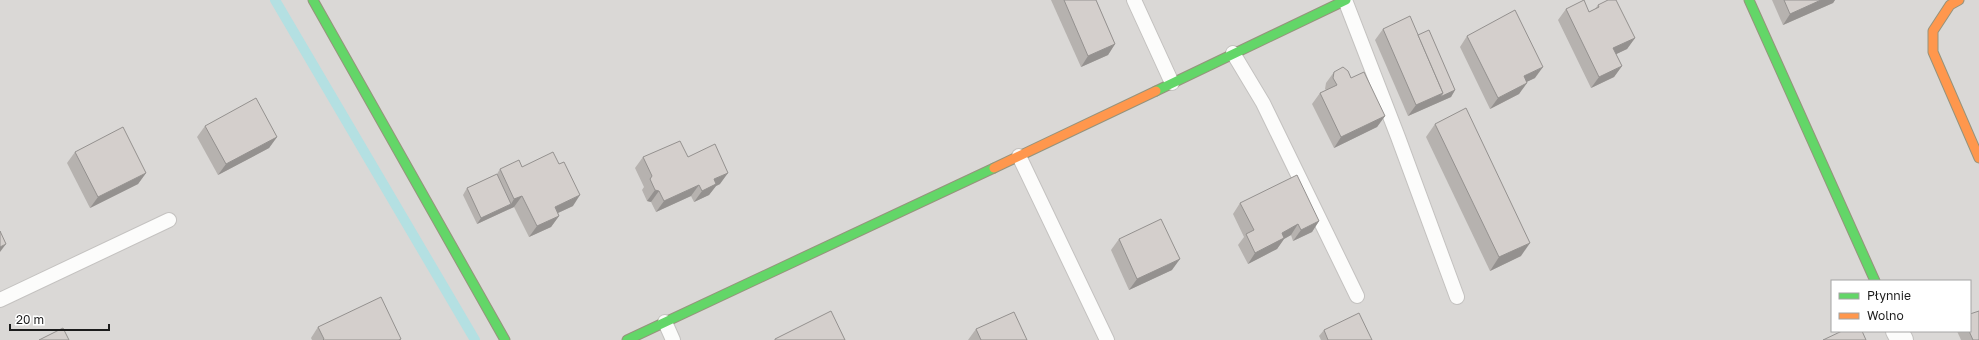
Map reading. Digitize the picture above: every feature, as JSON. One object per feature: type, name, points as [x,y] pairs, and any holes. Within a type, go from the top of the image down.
[{"type":"street","points":[[314,0],[505,340]]},
{"type":"street","points":[[627,340],[1019,156],[1345,0]]},
{"type":"street","points":[[1749,0],[1875,280]]},
{"type":"street","points":[[1958,0],[1950,5],[1933,31],[1933,52],[1979,158]]},
{"type":"lane","points":[[1134,0],[1172,83]]},
{"type":"lane","points":[[1345,0],[1398,137],[1457,297]]},
{"type":"lane","points":[[1233,53],[1263,103],[1357,296]]},
{"type":"lane","points":[[1019,156],[1107,340]]},
{"type":"lane","points":[[0,300],[169,220]]},
{"type":"lane","points":[[665,322],[673,340]]},
{"type":"shaded area","points":[[0,0],[1979,0],[1979,340],[0,340]]},
{"type":"building","points":[[1064,0],[1096,0],[1115,44],[1088,56]]},
{"type":"building","points":[[1584,0],[1589,12],[1608,0],[1616,0],[1635,38],[1613,48],[1622,66],[1599,77],[1566,9]]},
{"type":"building","points":[[1784,0],[1821,0],[1790,14]]},
{"type":"building","points":[[1515,10],[1543,67],[1524,76],[1527,83],[1498,98],[1467,36]]},
{"type":"building","points":[[1410,16],[1443,93],[1416,105],[1383,29]]},
{"type":"building","points":[[1429,30],[1455,90],[1440,97],[1443,93],[1418,35]]},
{"type":"building","points":[[1343,67],[1348,71],[1351,78],[1364,72],[1385,116],[1341,137],[1320,93],[1337,85],[1333,78],[1334,72]]},
{"type":"building","points":[[256,98],[277,137],[226,164],[205,126]]},
{"type":"building","points":[[1466,108],[1530,243],[1499,257],[1435,124]]},
{"type":"building","points":[[123,127],[146,173],[98,197],[75,152]]},
{"type":"building","points":[[680,141],[688,157],[715,144],[728,173],[714,179],[716,184],[702,191],[699,185],[664,201],[659,191],[655,190],[650,179],[652,176],[643,157]]},
{"type":"building","points":[[553,152],[559,164],[564,162],[580,195],[555,207],[559,216],[537,226],[522,196],[514,199],[500,169],[519,160],[522,167]]},
{"type":"building","points":[[497,174],[511,204],[481,218],[467,188]]},
{"type":"building","points":[[1297,175],[1319,221],[1301,230],[1298,224],[1282,233],[1284,238],[1255,253],[1246,234],[1254,230],[1240,203]]},
{"type":"building","points":[[1161,219],[1180,259],[1137,279],[1119,239]]},
{"type":"building","points":[[0,231],[6,244],[0,247]]},
{"type":"building","points":[[381,297],[401,339],[323,340],[324,339],[318,327]]},
{"type":"building","points":[[831,311],[845,340],[775,340],[775,339]]},
{"type":"building","points":[[1979,311],[1979,340],[1973,340],[1969,332],[1971,332],[1971,314]]},
{"type":"building","points":[[1014,312],[1027,340],[981,340],[976,329]]},
{"type":"building","points":[[1359,313],[1372,340],[1328,340],[1324,330]]},
{"type":"building","points":[[63,328],[69,340],[39,340]]},
{"type":"building","points":[[1840,332],[1862,332],[1866,340],[1823,340]]},
{"type":"waterway","points":[[275,0],[475,340]]},
{"type":"traffic: fast","points":[[313,0],[505,340]]},
{"type":"traffic: fast","points":[[1156,91],[1346,0]]},
{"type":"traffic: fast","points":[[1749,0],[1875,280]]},
{"type":"traffic: fast","points":[[627,340],[994,168]]},
{"type":"traffic: slow","points":[[1959,0],[1950,5],[1933,31],[1933,52],[1979,158]]},
{"type":"traffic: slow","points":[[994,168],[1156,91]]}]
